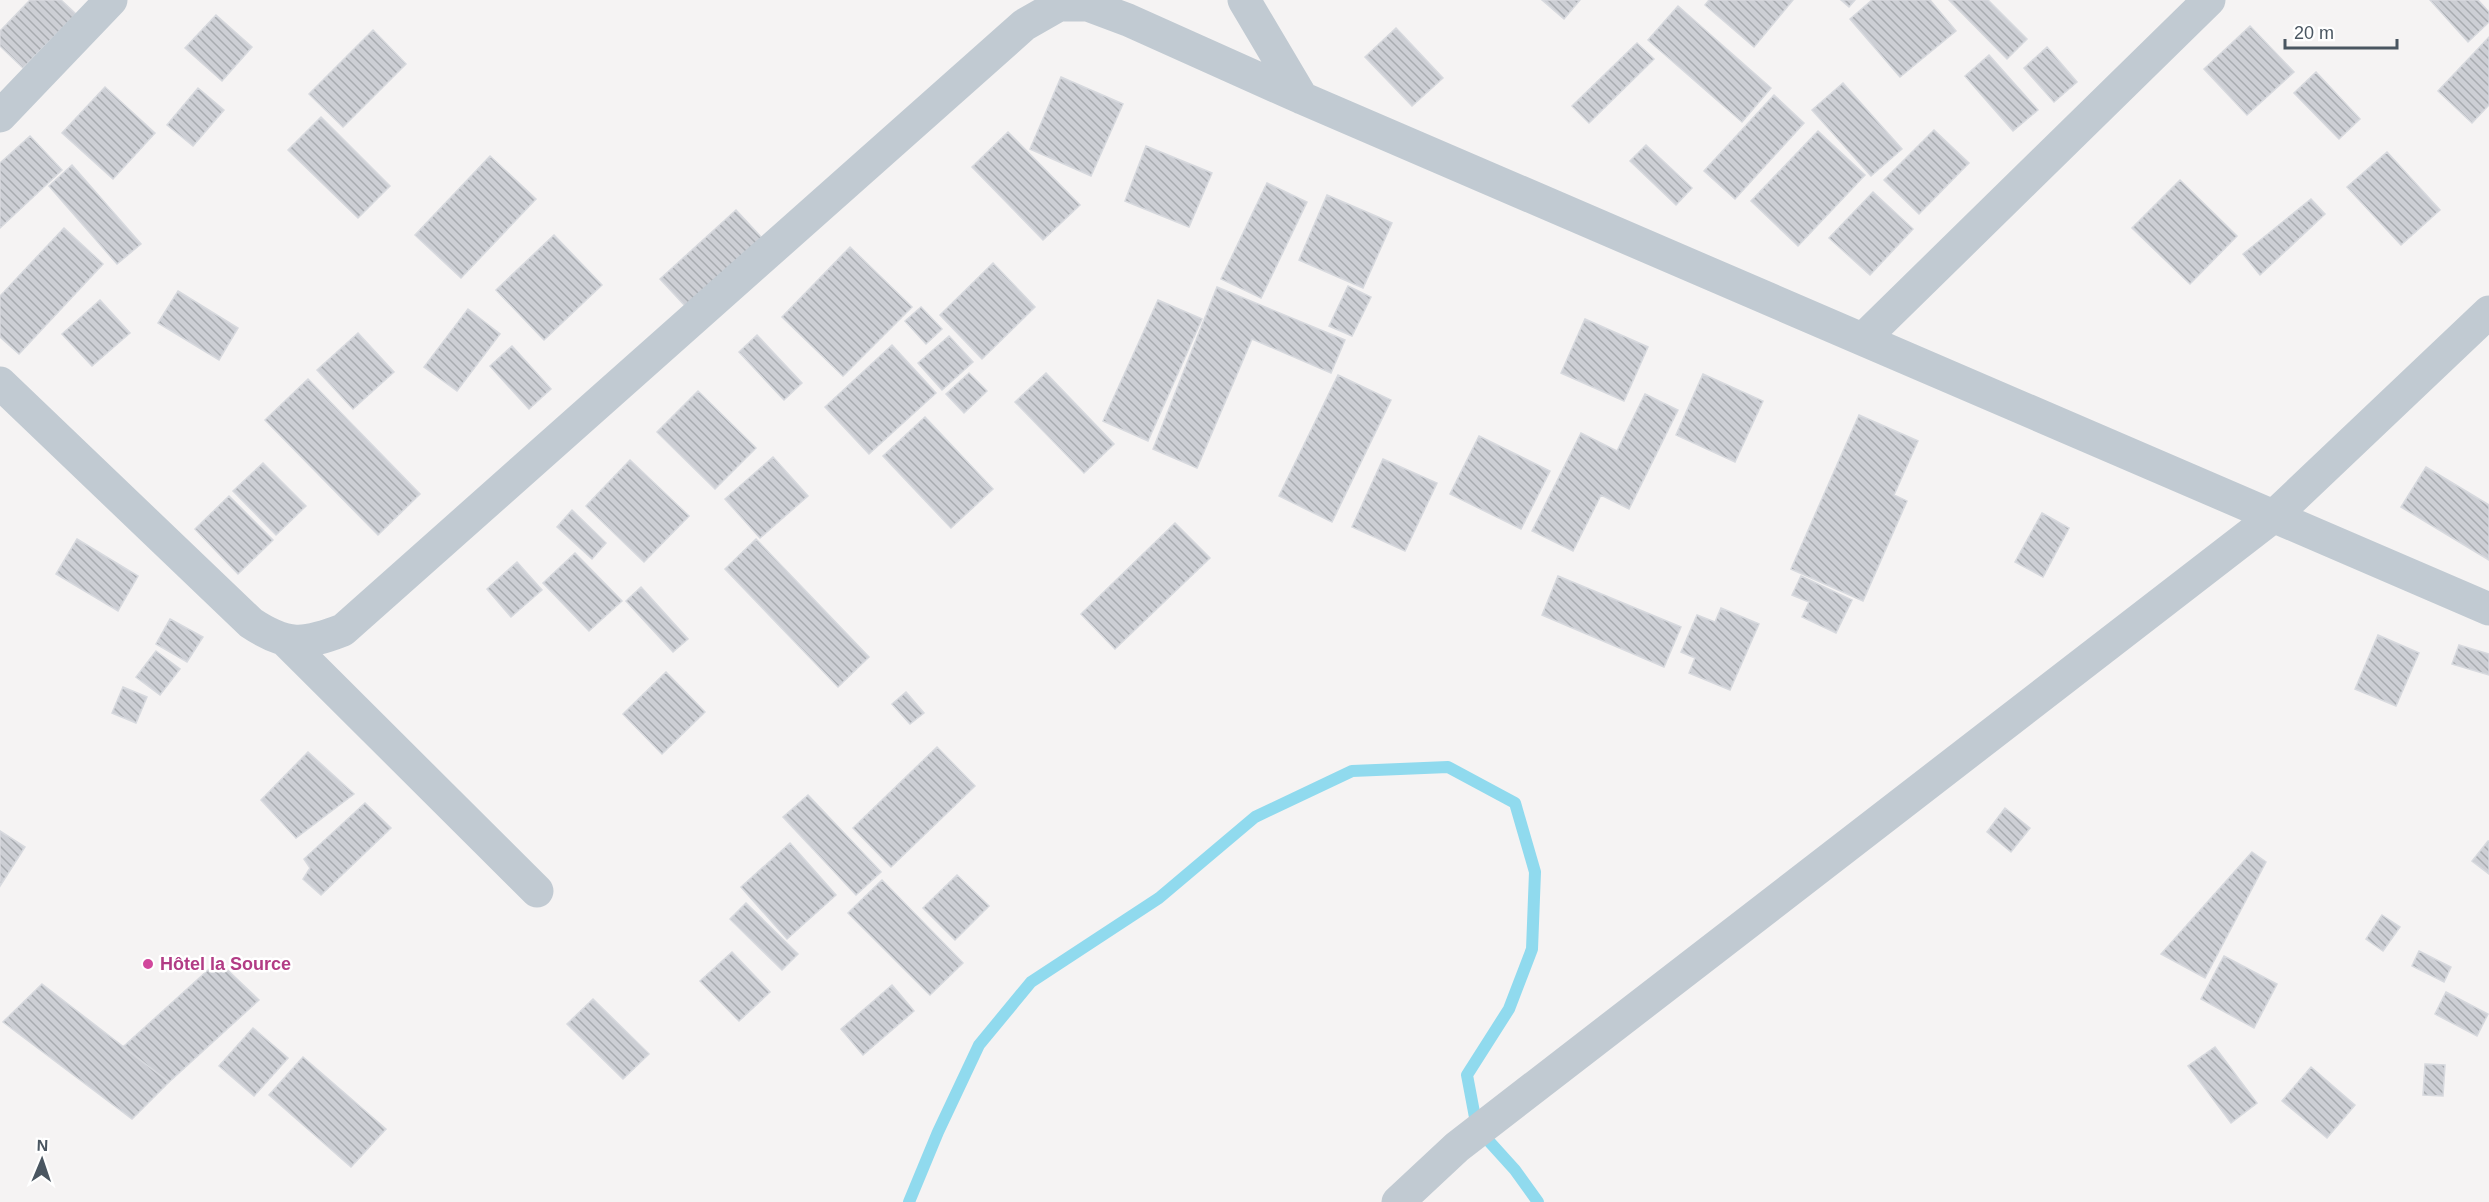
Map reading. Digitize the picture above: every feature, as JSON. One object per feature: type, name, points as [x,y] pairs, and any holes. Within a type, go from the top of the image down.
[{"type":"street","points":[[0,116],[111,0]]},
{"type":"street","points":[[1244,0],[1302,98]]},
{"type":"street","points":[[1864,338],[2209,0]]},
{"type":"street","points":[[287,642],[314,641],[343,630],[1024,25],[1059,5],[1088,5],[1128,20],[1302,98],[2489,609]]},
{"type":"street","points":[[1398,1202],[1457,1147],[2274,516],[2489,312]]},
{"type":"street","points":[[0,383],[251,623],[287,642],[537,891]]},
{"type":"building","points":[[30,0],[61,0],[76,14],[23,68],[0,46],[0,31]]},
{"type":"building","points":[[1542,0],[1580,0],[1564,19]]},
{"type":"building","points":[[1709,0],[1793,0],[1754,47],[1705,5]]},
{"type":"building","points":[[1841,0],[1855,0],[1849,7]]},
{"type":"building","points":[[1872,0],[1930,0],[1956,31],[1900,77],[1850,19]]},
{"type":"building","points":[[1949,0],[1988,0],[2027,39],[2007,59]]},
{"type":"building","points":[[2430,0],[2478,0],[2489,12],[2489,22],[2468,42]]},
{"type":"building","points":[[1678,6],[1771,88],[1742,122],[1648,40]]},
{"type":"building","points":[[216,15],[252,47],[222,81],[185,48]]},
{"type":"building","points":[[2250,26],[2294,72],[2247,115],[2204,69]]},
{"type":"building","points":[[1396,28],[1443,78],[1412,106],[1365,57]]},
{"type":"building","points":[[373,30],[406,64],[343,127],[309,94]]},
{"type":"building","points":[[2489,37],[2489,105],[2472,123],[2438,91]]},
{"type":"building","points":[[1637,43],[1654,59],[1589,123],[1572,106]]},
{"type":"building","points":[[2047,47],[2077,82],[2054,102],[2024,68]]},
{"type":"building","points":[[1989,55],[2038,110],[2013,131],[1965,76]]},
{"type":"building","points":[[2316,72],[2360,119],[2339,139],[2294,93]]},
{"type":"building","points":[[1061,77],[1123,104],[1091,176],[1030,149]]},
{"type":"building","points":[[1843,83],[1902,149],[1871,176],[1812,110]]},
{"type":"building","points":[[105,87],[155,133],[113,179],[62,133]]},
{"type":"building","points":[[198,88],[224,110],[193,146],[167,125]]},
{"type":"building","points":[[1774,95],[1804,123],[1735,199],[1704,171]]},
{"type":"building","points":[[321,117],[390,186],[358,218],[288,150]]},
{"type":"building","points":[[1934,130],[1969,163],[1919,214],[1884,180]]},
{"type":"building","points":[[1818,131],[1865,175],[1798,246],[1751,201]]},
{"type":"building","points":[[1008,132],[1080,205],[1043,240],[972,167]]},
{"type":"building","points":[[30,136],[62,170],[0,228],[0,163]]},
{"type":"building","points":[[1646,145],[1692,188],[1676,205],[1630,161]]},
{"type":"building","points":[[1146,146],[1212,173],[1189,227],[1125,201]]},
{"type":"building","points":[[2387,152],[2440,210],[2401,245],[2347,187]]},
{"type":"building","points":[[490,156],[536,199],[461,278],[415,235]]},
{"type":"building","points":[[72,165],[141,244],[117,264],[49,186]]},
{"type":"building","points":[[2180,180],[2237,236],[2190,284],[2132,228]]},
{"type":"building","points":[[1267,183],[1307,202],[1261,298],[1221,279]]},
{"type":"building","points":[[1873,192],[1913,229],[1870,275],[1829,238]]},
{"type":"building","points":[[1327,195],[1392,223],[1363,288],[1299,260]]},
{"type":"building","points":[[2311,199],[2325,214],[2260,275],[2243,254]]},
{"type":"building","points":[[736,210],[762,238],[686,307],[660,279]]},
{"type":"building","points":[[64,228],[103,264],[19,354],[0,337],[0,296]]},
{"type":"building","points":[[554,235],[602,285],[544,340],[496,290]]},
{"type":"building","points":[[850,247],[912,307],[843,376],[782,317]]},
{"type":"building","points":[[993,263],[1035,307],[982,359],[940,315]]},
{"type":"building","points":[[1348,286],[1371,297],[1352,336],[1329,326]]},
{"type":"building","points":[[1217,287],[1345,340],[1331,373],[1252,339],[1197,468],[1153,449]]},
{"type":"building","points":[[178,291],[238,328],[219,360],[158,323]]},
{"type":"building","points":[[100,300],[130,333],[92,366],[62,334]]},
{"type":"building","points":[[1158,300],[1202,319],[1148,441],[1103,421]]},
{"type":"building","points":[[921,307],[942,329],[926,344],[905,321]]},
{"type":"building","points":[[468,309],[500,334],[457,391],[424,367]]},
{"type":"building","points":[[1585,319],[1648,347],[1624,401],[1561,373]]},
{"type":"building","points":[[358,333],[394,372],[353,409],[317,370]]},
{"type":"building","points":[[757,335],[802,383],[784,400],[739,352]]},
{"type":"building","points":[[949,336],[973,362],[942,390],[918,363]]},
{"type":"building","points":[[892,345],[936,393],[869,454],[825,407]]},
{"type":"building","points":[[512,346],[551,389],[529,409],[490,366]]},
{"type":"building","points":[[969,373],[987,391],[964,413],[946,394]]},
{"type":"building","points":[[1046,373],[1114,444],[1084,473],[1015,402]]},
{"type":"building","points":[[1703,374],[1763,401],[1735,462],[1676,435]]},
{"type":"building","points":[[1338,375],[1391,400],[1332,522],[1279,496]]},
{"type":"building","points":[[308,379],[420,494],[378,535],[265,420]]},
{"type":"building","points":[[698,391],[756,448],[715,489],[657,432]]},
{"type":"building","points":[[1645,394],[1678,410],[1629,509],[1601,495],[1573,551],[1532,531],[1581,433],[1617,451]]},
{"type":"building","points":[[1859,415],[1918,441],[1894,495],[1907,501],[1863,601],[1791,569]]},
{"type":"building","points":[[925,417],[993,489],[951,528],[883,456]]},
{"type":"building","points":[[1479,436],[1550,471],[1521,529],[1450,494]]},
{"type":"building","points":[[773,457],[808,496],[760,538],[725,499]]},
{"type":"building","points":[[1383,459],[1437,483],[1405,551],[1352,527]]},
{"type":"building","points":[[630,460],[689,516],[644,562],[586,506]]},
{"type":"building","points":[[263,463],[306,506],[276,535],[233,491]]},
{"type":"building","points":[[2426,467],[2489,505],[2489,560],[2401,507]]},
{"type":"building","points":[[229,496],[273,540],[238,574],[195,529]]},
{"type":"building","points":[[572,510],[606,543],[592,559],[557,527]]},
{"type":"building","points":[[2042,513],[2069,528],[2043,577],[2015,562]]},
{"type":"building","points":[[1175,523],[1210,558],[1115,649],[1081,614]]},
{"type":"building","points":[[77,539],[138,576],[118,611],[56,574]]},
{"type":"building","points":[[756,539],[869,657],[838,687],[725,569]]},
{"type":"building","points":[[575,553],[622,601],[589,631],[543,583]]},
{"type":"building","points":[[517,562],[542,590],[511,617],[487,589]]},
{"type":"building","points":[[1558,576],[1681,627],[1664,667],[1542,615]]},
{"type":"building","points":[[1801,576],[1852,600],[1836,633],[1802,617],[1809,602],[1792,595]]},
{"type":"building","points":[[641,587],[688,639],[673,652],[626,601]]},
{"type":"building","points":[[1721,608],[1759,624],[1730,690],[1689,673],[1695,658],[1681,652],[1697,615],[1715,622]]},
{"type":"building","points":[[170,619],[203,637],[187,662],[156,644]]},
{"type":"building","points":[[2378,635],[2419,653],[2396,706],[2355,689]]},
{"type":"building","points":[[2459,645],[2489,654],[2489,675],[2452,664]]},
{"type":"building","points":[[156,651],[180,669],[160,695],[136,677]]},
{"type":"building","points":[[666,672],[705,712],[662,754],[623,714]]},
{"type":"building","points":[[123,687],[147,697],[136,723],[112,713]]},
{"type":"building","points":[[906,692],[924,713],[910,724],[892,704]]},
{"type":"building","points":[[937,747],[975,786],[891,867],[853,828]]},
{"type":"building","points":[[308,752],[354,794],[296,838],[261,800]]},
{"type":"building","points":[[808,795],[881,872],[856,895],[783,817]]},
{"type":"building","points":[[365,803],[391,828],[321,895],[303,879],[310,868],[304,859]]},
{"type":"building","points":[[2005,808],[2030,828],[2011,852],[1987,832]]},
{"type":"building","points":[[0,831],[25,847],[0,886]]},
{"type":"building","points":[[2489,841],[2489,874],[2472,861]]},
{"type":"building","points":[[790,843],[836,895],[787,939],[741,887]]},
{"type":"building","points":[[2252,852],[2266,862],[2205,978],[2161,954]]},
{"type":"building","points":[[957,875],[989,906],[955,940],[923,908]]},
{"type":"building","points":[[882,880],[963,963],[930,995],[848,913]]},
{"type":"building","points":[[746,903],[798,954],[782,970],[730,919]]},
{"type":"building","points":[[2382,915],[2400,927],[2383,951],[2366,939]]},
{"type":"building","points":[[2419,951],[2451,967],[2444,982],[2412,966]]},
{"type":"building","points":[[732,952],[770,992],[739,1021],[700,981]]},
{"type":"building","points":[[2224,956],[2277,984],[2254,1028],[2201,999]]},
{"type":"building","points":[[218,961],[259,1000],[169,1082],[123,1047]]},
{"type":"building","points":[[42,984],[169,1082],[132,1119],[3,1022]]},
{"type":"building","points":[[892,985],[914,1011],[863,1055],[841,1029]]},
{"type":"building","points":[[2446,992],[2488,1014],[2477,1036],[2435,1014]]},
{"type":"building","points":[[593,999],[649,1054],[623,1079],[567,1024]]},
{"type":"building","points":[[253,1028],[288,1058],[254,1096],[219,1066]]},
{"type":"building","points":[[2215,1047],[2257,1103],[2231,1123],[2188,1066]]},
{"type":"building","points":[[303,1057],[386,1129],[351,1167],[269,1095]]},
{"type":"building","points":[[2425,1064],[2445,1065],[2443,1096],[2423,1095]]},
{"type":"building","points":[[2311,1067],[2355,1105],[2327,1138],[2282,1101]]},
{"type":"waterway","points":[[909,1202],[938,1132],[979,1045],[1031,982],[1159,898],[1255,817],[1352,771],[1448,767],[1515,803],[1535,872],[1532,949],[1509,1009],[1467,1075],[1477,1128],[1515,1170],[1538,1202]]},
{"type":"place","name":"Hôtel la Source","points":[[148,964]]}]
